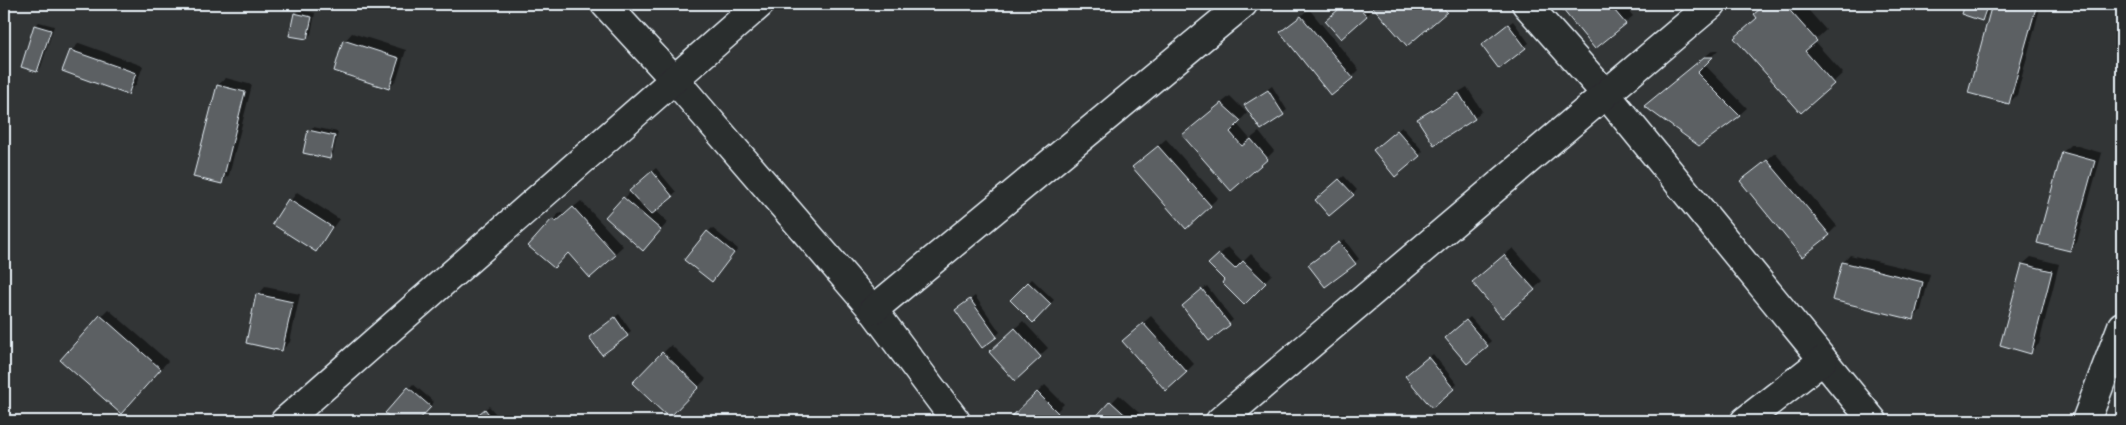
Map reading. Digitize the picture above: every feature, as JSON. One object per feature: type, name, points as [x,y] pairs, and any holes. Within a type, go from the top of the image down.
[{"type":"street","points":[[605,4],[674,79],[873,310],[956,421]]},
{"type":"street","points":[[285,421],[760,4]]},
{"type":"street","points":[[873,310],[1243,4]]},
{"type":"street","points":[[1526,4],[1605,93],[1873,421]]},
{"type":"street","points":[[1220,421],[1712,4]]},
{"type":"street","points":[[2086,421],[2122,326]]},
{"type":"street","points":[[1745,421],[1823,360]]},
{"type":"building","points":[[1345,4],[1356,4],[1367,16],[1341,39],[1325,21]]},
{"type":"building","points":[[1375,4],[1440,4],[1447,12],[1407,46],[1372,6]]},
{"type":"building","points":[[1558,4],[1609,4],[1626,24],[1595,49]]},
{"type":"building","points":[[1766,4],[1784,4],[1817,41],[1805,51],[1834,84],[1801,113],[1734,38],[1757,18],[1754,14]]},
{"type":"building","points":[[1964,4],[1988,4],[1982,21],[1961,14]]},
{"type":"building","points":[[1992,4],[2037,4],[2009,104],[1968,93]]},
{"type":"building","points":[[294,13],[312,17],[307,39],[289,36]]},
{"type":"building","points":[[1301,16],[1353,78],[1331,96],[1280,32]]},
{"type":"building","points":[[1508,24],[1526,48],[1499,69],[1481,45]]},
{"type":"building","points":[[34,25],[51,30],[37,72],[21,67]]},
{"type":"building","points":[[343,40],[399,58],[389,89],[334,71]]},
{"type":"building","points":[[70,50],[136,73],[128,95],[62,71]]},
{"type":"building","points":[[1704,57],[1713,57],[1697,73],[1740,116],[1699,146],[1644,106]]},
{"type":"building","points":[[217,85],[245,92],[222,184],[193,177]]},
{"type":"building","points":[[1268,90],[1284,115],[1261,130],[1244,105]]},
{"type":"building","points":[[1459,93],[1475,119],[1434,145],[1417,119]]},
{"type":"building","points":[[1221,103],[1241,121],[1230,132],[1242,146],[1251,139],[1268,159],[1231,191],[1182,135]]},
{"type":"building","points":[[308,130],[335,136],[330,159],[303,153]]},
{"type":"building","points":[[1397,130],[1420,156],[1395,177],[1373,150]]},
{"type":"building","points":[[1158,146],[1211,206],[1186,229],[1132,167]]},
{"type":"building","points":[[2062,152],[2095,161],[2070,251],[2037,243]]},
{"type":"building","points":[[1767,160],[1830,235],[1802,257],[1740,181]]},
{"type":"building","points":[[652,171],[673,197],[651,215],[629,191]]},
{"type":"building","points":[[1339,179],[1354,195],[1329,216],[1315,200]]},
{"type":"building","points":[[623,197],[661,230],[643,251],[605,217]]},
{"type":"building","points":[[288,199],[332,227],[316,252],[272,224]]},
{"type":"building","points":[[573,207],[616,255],[590,278],[568,253],[554,268],[528,246],[552,219],[556,222]]},
{"type":"building","points":[[707,231],[734,253],[712,282],[684,260]]},
{"type":"building","points":[[1339,242],[1356,264],[1325,287],[1308,265]]},
{"type":"building","points":[[1219,254],[1235,269],[1243,261],[1266,283],[1244,305],[1222,283],[1224,280],[1208,264]]},
{"type":"building","points":[[1504,255],[1535,290],[1502,318],[1472,282]]},
{"type":"building","points":[[1842,262],[1923,282],[1914,320],[1832,300]]},
{"type":"building","points":[[2022,264],[2052,271],[2031,354],[2000,345]]},
{"type":"building","points":[[1028,282],[1051,304],[1033,323],[1010,300]]},
{"type":"building","points":[[1202,289],[1230,325],[1209,341],[1182,306]]},
{"type":"building","points":[[256,294],[293,302],[282,351],[246,343]]},
{"type":"building","points":[[970,299],[997,337],[982,348],[955,310]]},
{"type":"building","points":[[100,315],[161,369],[121,414],[60,360]]},
{"type":"building","points":[[615,317],[628,336],[602,355],[589,337]]},
{"type":"building","points":[[1466,320],[1488,346],[1467,364],[1445,338]]},
{"type":"building","points":[[1143,323],[1187,372],[1166,391],[1122,341]]},
{"type":"building","points":[[1015,328],[1041,357],[1015,381],[989,352]]},
{"type":"building","points":[[662,352],[699,387],[669,418],[632,383]]},
{"type":"building","points":[[1428,357],[1454,389],[1432,408],[1405,376]]},
{"type":"building","points":[[408,387],[431,407],[418,421],[394,421],[385,413]]},
{"type":"building","points":[[1037,392],[1058,413],[1049,421],[1007,421]]},
{"type":"building","points":[[1110,401],[1132,421],[1092,421]]},
{"type":"building","points":[[485,409],[494,421],[470,421]]}]
